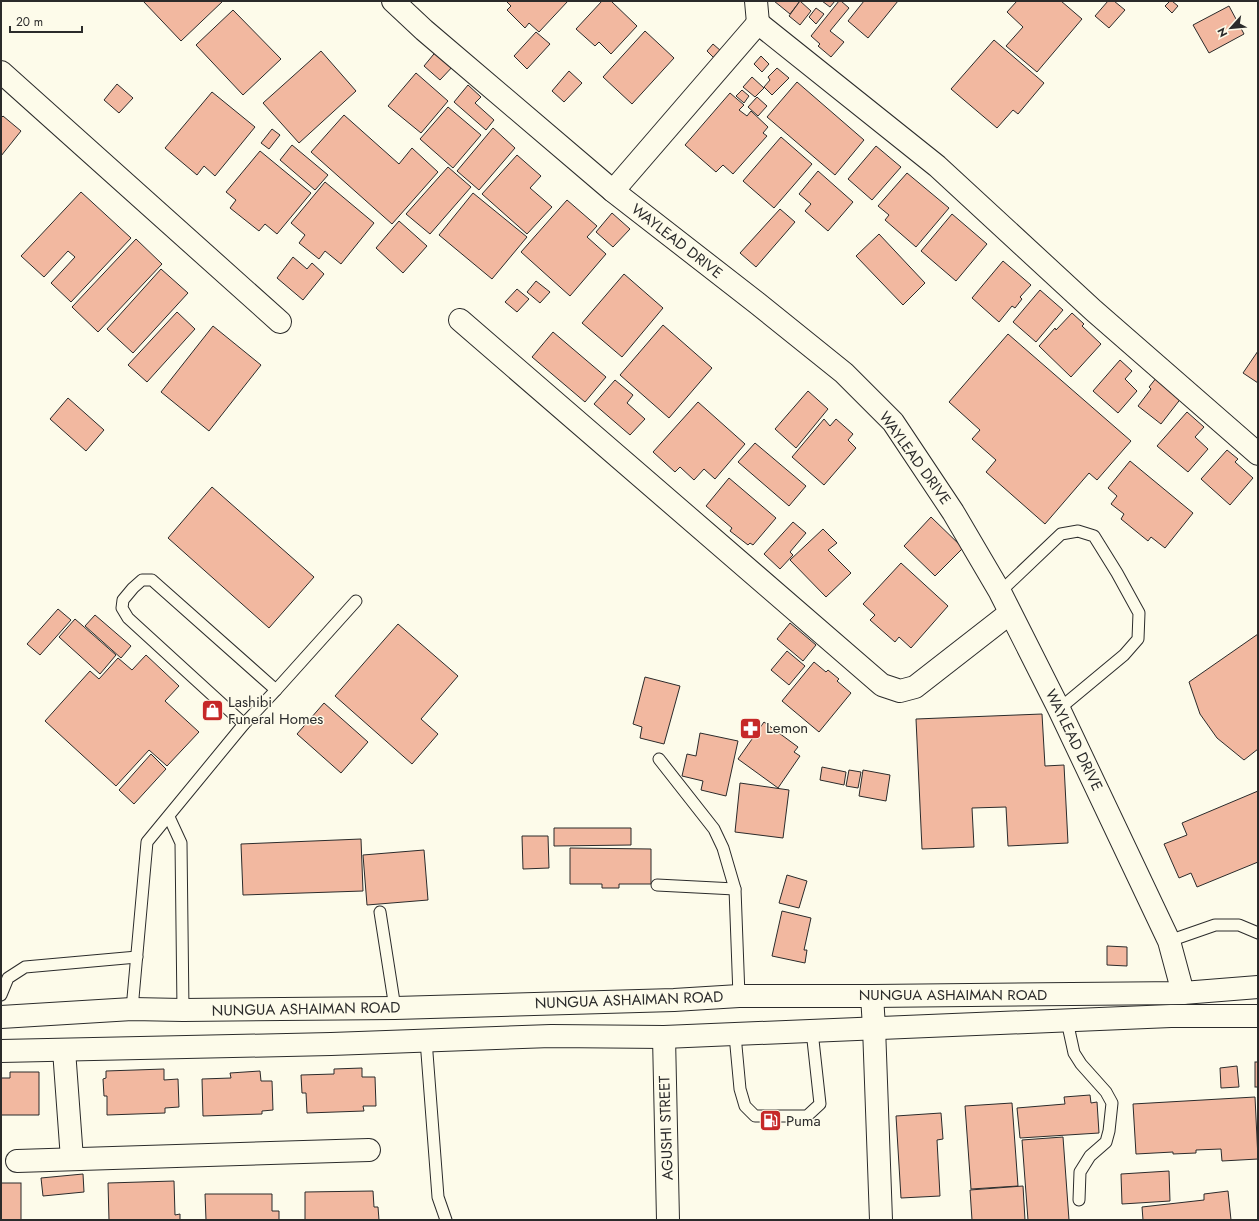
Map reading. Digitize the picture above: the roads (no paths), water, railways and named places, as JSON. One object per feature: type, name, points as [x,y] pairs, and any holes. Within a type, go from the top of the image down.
[{"type":"street","name":"WAYLEAD DRIVE","points":[[393,1],[424,30],[613,191],[844,373],[893,422],[953,512],[1000,592],[1059,709],[1170,941],[1183,993]]},
{"type":"street","points":[[756,1],[758,22],[937,166],[1094,310],[1258,454]]},
{"type":"street","points":[[613,191],[758,22]]},
{"type":"street","points":[[1,72],[280,322]]},
{"type":"street","points":[[460,320],[882,685],[900,692],[915,687],[1010,613]]},
{"type":"street","name":"NUNGUA ASHAIMAN ROAD","points":[[1,1017],[132,1009],[395,1008],[674,1000],[739,996],[1183,993],[1258,987]]},
{"type":"street","points":[[872,996],[881,1220]]},
{"type":"street","name":"NUNGUA ASHAIMAN ROAD","points":[[1,1051],[551,1036],[664,1037],[1171,1016],[1258,1016]]},
{"type":"street","name":"AGUSHI STREET","points":[[664,1037],[668,1220]]},
{"type":"street","points":[[64,1050],[72,1158]]},
{"type":"street","points":[[17,1161],[72,1158],[369,1150]]},
{"type":"lane","points":[[1000,592],[1061,534],[1078,531],[1094,536],[1139,613],[1138,639],[1124,655],[1059,709]]},
{"type":"lane","points":[[244,724],[128,618],[122,608],[123,600],[133,588],[142,580],[152,580],[276,690]]},
{"type":"lane","points":[[132,1009],[147,842],[244,724],[356,601]]},
{"type":"lane","points":[[659,759],[714,830],[723,848],[735,889],[739,996]]},
{"type":"lane","points":[[169,816],[181,843],[183,1010]]},
{"type":"lane","points":[[656,885],[735,889]]},
{"type":"lane","points":[[380,912],[395,1008]]},
{"type":"lane","points":[[1170,941],[1215,925],[1239,925],[1258,933]]},
{"type":"lane","points":[[1,995],[8,978],[25,967],[137,957]]},
{"type":"lane","points":[[1067,1021],[1074,1053],[1106,1092],[1112,1103],[1109,1131],[1106,1142],[1090,1156],[1080,1172],[1078,1200]]},
{"type":"lane","points":[[735,1035],[740,1089],[745,1106],[755,1116],[807,1116],[820,1104],[812,1031]]},
{"type":"lane","points":[[426,1040],[438,1196],[446,1220]]},
{"type":"place","name":"Lashibi Funeral Homes","points":[[213,711]]},
{"type":"place","name":"Lemon","points":[[751,728]]},
{"type":"place","name":"Puma","points":[[770,1121]]}]
